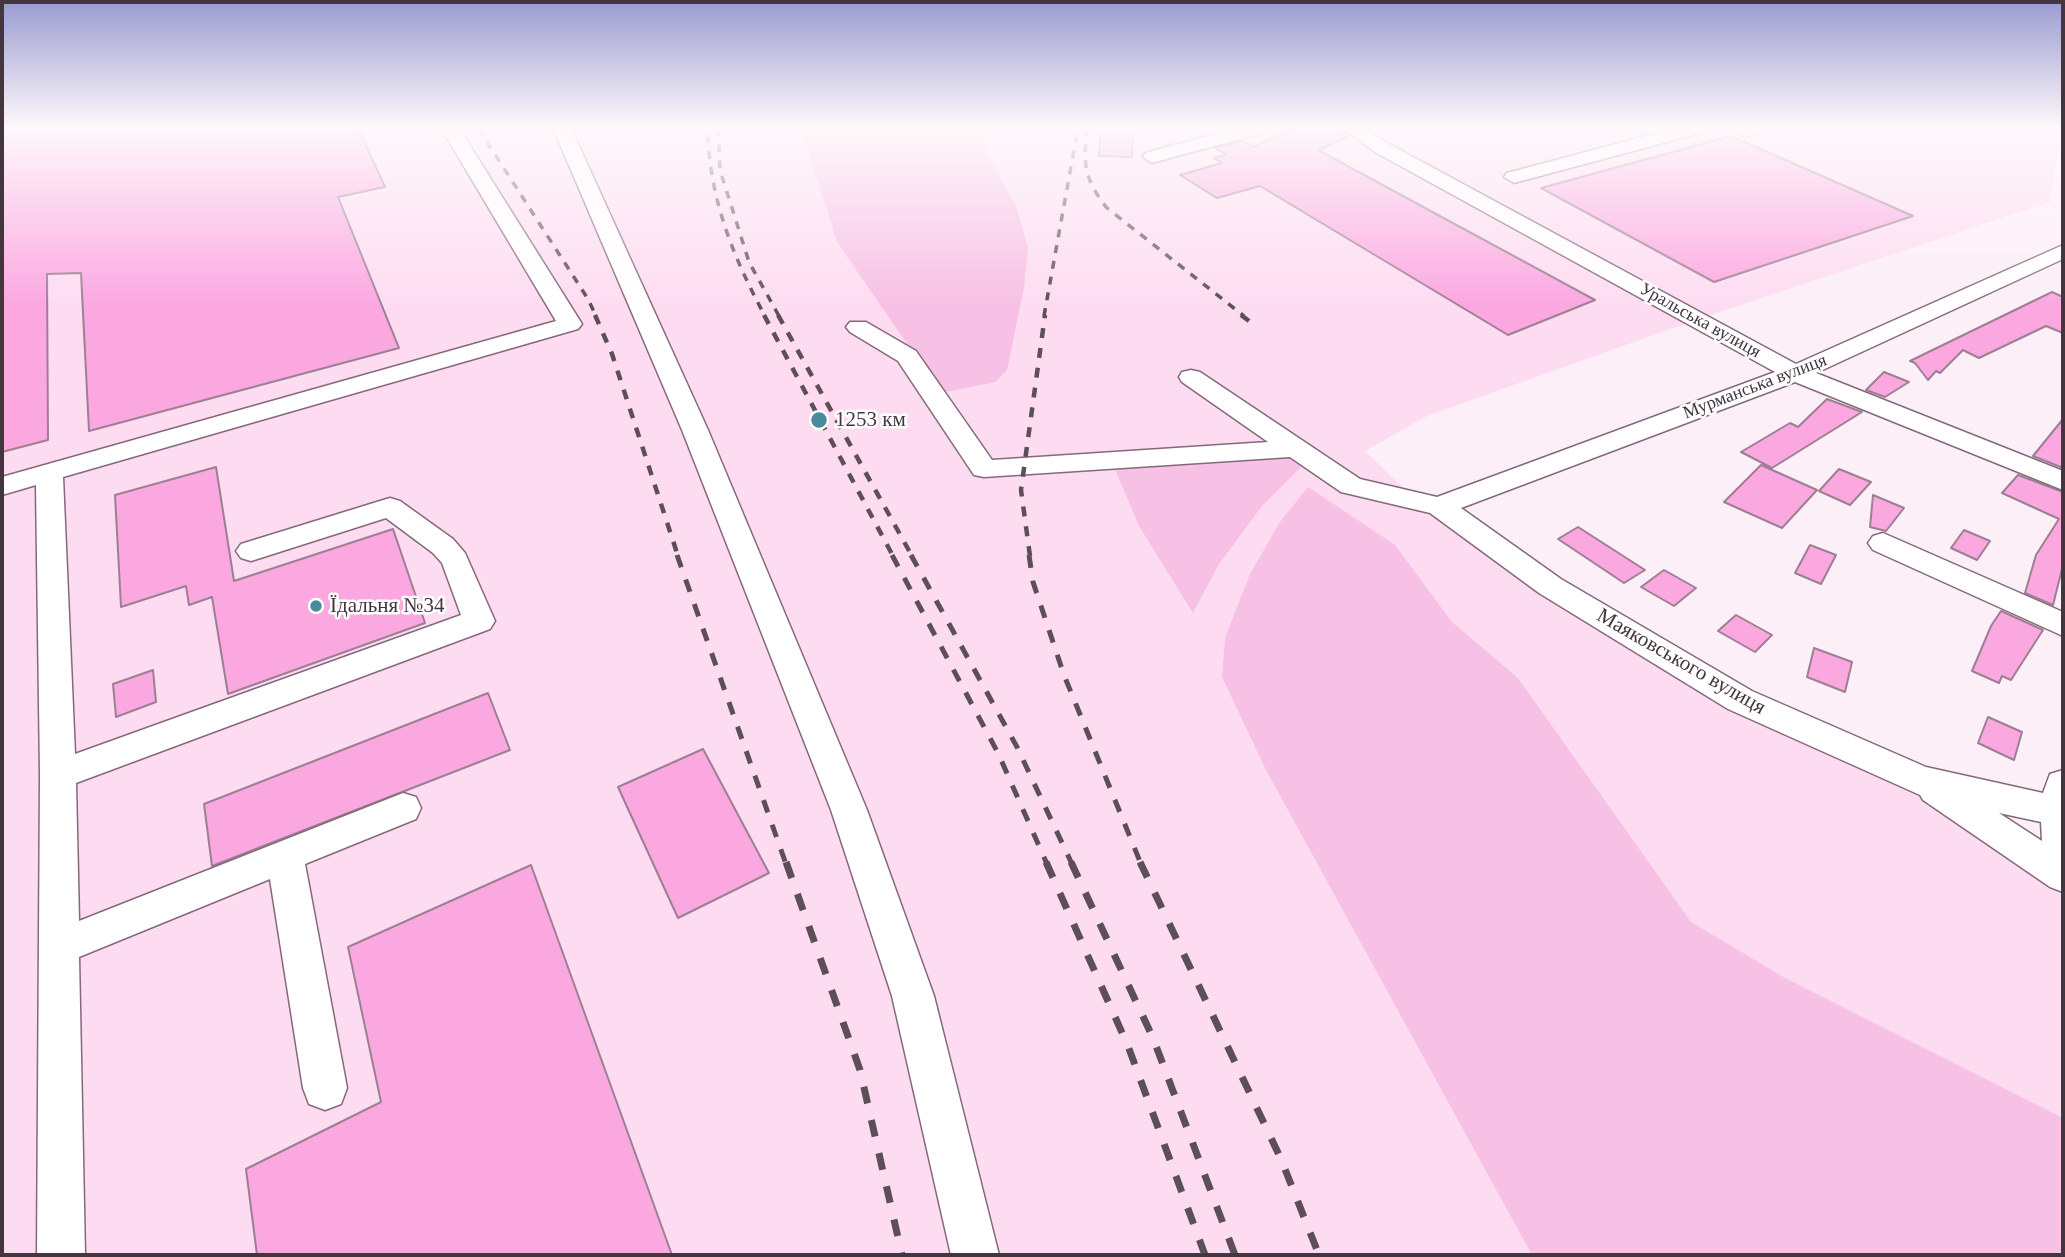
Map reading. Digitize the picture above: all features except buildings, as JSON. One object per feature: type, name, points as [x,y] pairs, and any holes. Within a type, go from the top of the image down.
[{"type":"street","points":[[2,486],[570,324],[486,187]]},
{"type":"street","points":[[588,187],[695,430],[849,810],[912,996],[975,1255]]},
{"type":"street","name":"Уральська вулиця","points":[[1453,187],[1795,373],[2063,481]]},
{"type":"street","name":"Мурманська вулиця","points":[[1439,506],[1795,373],[2063,251]]},
{"type":"street","points":[[858,327],[907,356],[984,469],[1296,448]]},
{"type":"street","points":[[1191,377],[1352,486],[1439,506]]},
{"type":"street","points":[[49,473],[58,775],[61,1255]]},
{"type":"street","name":"Маяковського вулиця","points":[[1439,506],[1550,586],[1740,700],[1920,780],[2061,802]]},
{"type":"street","points":[[58,775],[479,621],[455,560],[443,546],[390,507],[251,551]]},
{"type":"street","points":[[1883,543],[2063,625]]},
{"type":"street","points":[[1920,780],[2063,873]]},
{"type":"street","points":[[2061,802],[2063,873]]},
{"type":"street","points":[[59,947],[402,808]]},
{"type":"street","points":[[285,856],[325,1088]]},
{"type":"shaded area","points":[[2,187],[2052,187],[2050,202],[1707,316],[1427,416],[1365,451],[1417,501],[1541,595],[1735,711],[1917,792],[2063,893],[2063,1255],[2,1255]]},
{"type":"shaded area","points":[[820,187],[1005,187],[1016,206],[1028,248],[1024,287],[1007,370],[995,382],[941,393],[837,242]]},
{"type":"shaded area","points":[[1285,457],[1304,464],[1262,506],[1219,564],[1193,613],[1139,526],[1114,467]]},
{"type":"shaded area","points":[[1308,487],[1395,545],[1452,622],[1518,678],[1691,922],[1785,978],[2063,1118],[2063,1255],[1532,1255],[1266,770],[1222,677],[1225,638],[1250,574],[1280,522]]},
{"type":"railway","points":[[516,187],[588,299],[596,316]]},
{"type":"railway","points":[[714,187],[734,251],[765,316]]},
{"type":"railway","points":[[725,187],[749,262],[779,316]]},
{"type":"railway","points":[[1044,316],[1067,187]]},
{"type":"railway","points":[[1093,187],[1107,208],[1244,316]]},
{"type":"railway","points":[[595,315],[612,354],[678,556]]},
{"type":"railway","points":[[764,315],[893,556]]},
{"type":"railway","points":[[778,315],[912,556]]},
{"type":"railway","points":[[1030,556],[1021,490],[1045,315]]},
{"type":"railway","points":[[1241,315],[1257,327]]},
{"type":"railway","points":[[677,555],[786,864]]},
{"type":"railway","points":[[892,555],[998,753],[1047,864]]},
{"type":"railway","points":[[911,555],[1017,747],[1072,864]]},
{"type":"railway","points":[[1029,555],[1033,582],[1064,675],[1141,864]]},
{"type":"railway","points":[[786,862],[860,1070],[902,1255]]},
{"type":"railway","points":[[1046,862],[1128,1046],[1205,1255]]},
{"type":"railway","points":[[1071,862],[1153,1038],[1235,1255]]},
{"type":"railway","points":[[1140,862],[1281,1159],[1319,1255]]},
{"type":"place","name":"1253 км","points":[[819,420]]},
{"type":"place","name":"Їдальня №34","points":[[316,606]]}]
